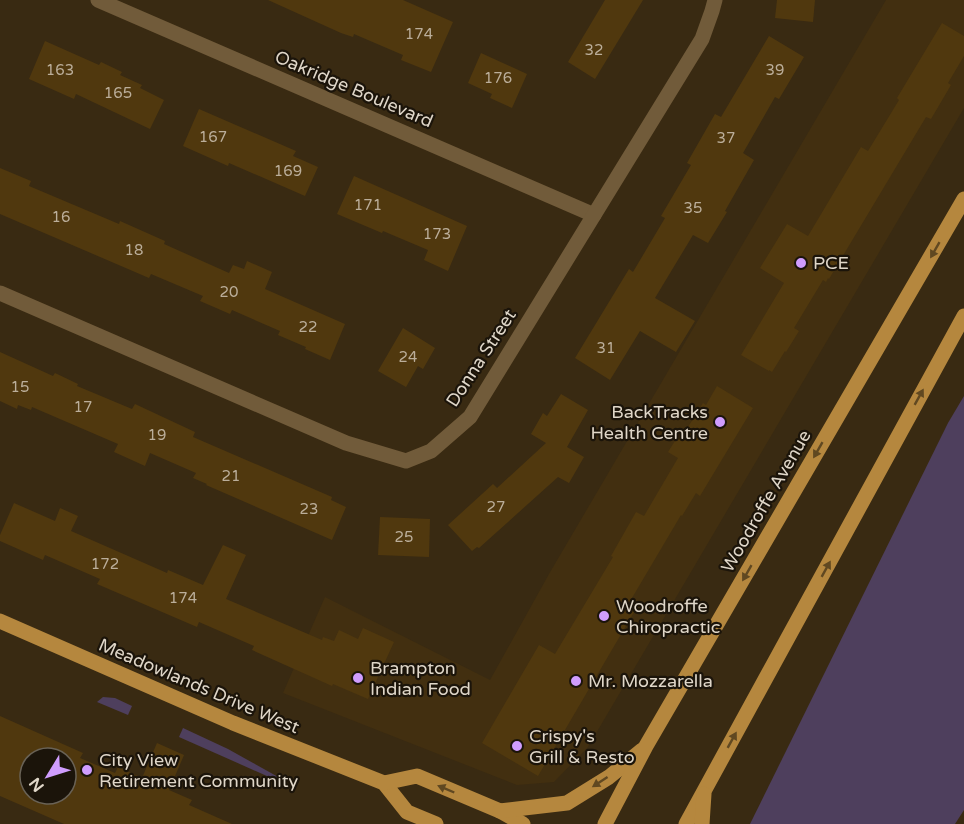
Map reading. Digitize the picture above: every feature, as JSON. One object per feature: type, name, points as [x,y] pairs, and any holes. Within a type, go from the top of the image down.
[{"type":"main road","name":"Woodroffe Avenue","points":[[605,824],[646,746],[964,199]]},
{"type":"main road","points":[[686,824],[964,316]]},
{"type":"main road","name":"Meadowlands Drive West","points":[[0,621],[233,723],[384,783],[407,812],[436,824]]},
{"type":"main road","points":[[500,811],[567,803],[609,777],[646,746]]},
{"type":"main road","points":[[384,783],[417,776],[500,811],[523,824]]},
{"type":"main road","points":[[702,824],[704,791]]},
{"type":"street","name":"Oakridge Boulevard","points":[[98,0],[594,215]]},
{"type":"street","name":"Donna Street","points":[[0,293],[346,442],[406,461],[432,451],[470,417],[702,39],[715,0]]},
{"type":"shaded area","points":[[886,0],[964,0],[964,108],[588,747],[554,782],[517,785],[283,693],[325,597],[490,680],[549,574]]},
{"type":"shaded area","points":[[964,396],[964,810],[955,824],[750,824],[948,423]]},
{"type":"shaded area","points":[[103,697],[115,698],[132,706],[128,715],[97,702]]},
{"type":"shaded area","points":[[183,728],[228,749],[280,778],[279,780],[179,737]]},
{"type":"building","points":[[268,0],[403,0],[453,22],[431,72],[401,60],[403,55],[354,34],[353,37],[341,33]]},
{"type":"building","points":[[605,0],[643,0],[595,79],[568,62]]},
{"type":"building","points":[[777,0],[815,0],[813,22],[775,18]]},
{"type":"building","points":[[942,23],[964,36],[964,56],[948,83],[951,85],[931,119],[926,117],[829,279],[826,282],[823,280],[794,328],[799,331],[786,352],[772,372],[769,371],[741,355],[784,283],[760,268],[787,224],[808,236],[861,147],[868,151]]},
{"type":"building","points":[[769,36],[804,57],[779,99],[775,97],[743,153],[754,160],[708,243],[693,235],[655,298],[695,321],[676,352],[640,331],[610,380],[575,358],[629,269],[633,272],[665,218],[661,216],[691,165],[687,163],[715,114],[721,117]]},
{"type":"building","points":[[45,41],[99,65],[101,62],[122,72],[120,75],[142,85],[140,88],[164,100],[150,129],[76,94],[74,99],[29,79]]},
{"type":"building","points":[[481,53],[527,74],[512,108],[490,98],[492,94],[468,83]]},
{"type":"building","points":[[199,109],[296,151],[293,156],[318,167],[305,196],[183,146]]},
{"type":"building","points":[[0,168],[31,181],[29,186],[119,224],[120,221],[165,241],[164,244],[229,273],[233,265],[244,269],[247,261],[272,272],[265,289],[345,324],[330,360],[278,335],[280,331],[232,310],[230,314],[200,301],[203,296],[151,274],[149,278],[0,214]]},
{"type":"building","points":[[354,176],[467,226],[448,271],[424,260],[428,250],[337,214]]},
{"type":"building","points":[[403,328],[435,348],[423,369],[418,366],[406,387],[378,371]]},
{"type":"building","points":[[0,352],[53,376],[55,373],[78,384],[77,386],[132,409],[135,404],[195,432],[193,437],[332,497],[331,500],[346,507],[332,540],[206,485],[193,478],[196,473],[150,453],[145,466],[114,452],[118,444],[32,407],[31,410],[18,405],[17,409],[0,401]]},
{"type":"building","points":[[717,386],[753,408],[700,496],[696,493],[681,515],[629,603],[637,607],[538,776],[482,743],[539,645],[555,654],[613,557],[611,556],[636,512],[644,516],[678,458],[668,452],[680,433],[683,435],[703,403],[706,405]]},
{"type":"building","points":[[561,394],[588,410],[567,447],[584,457],[569,483],[558,477],[479,548],[472,551],[448,525],[493,484],[497,488],[546,443],[531,434],[543,413],[547,416]]},
{"type":"building","points":[[14,503],[55,521],[60,508],[78,516],[71,531],[167,573],[168,570],[203,585],[223,545],[246,555],[226,599],[322,640],[323,637],[334,641],[339,630],[358,639],[363,628],[394,642],[368,699],[333,684],[332,686],[252,650],[254,646],[199,622],[197,627],[97,584],[100,579],[45,555],[43,560],[0,541],[0,535]]},
{"type":"building","points":[[380,517],[430,519],[429,557],[378,555]]},
{"type":"building","name":"City View Retirement Community","points":[[0,716],[67,746],[18,746],[18,804],[0,796]]},
{"type":"building","name":"City View Retirement Community","points":[[157,743],[184,755],[169,790],[192,800],[189,805],[232,824],[64,824],[23,806],[78,806],[78,751],[83,753],[80,758],[115,773],[118,767],[142,778]]},
{"type":"place","name":"PCE","points":[[801,263]]},
{"type":"place","name":"BackTracks Health Centre","points":[[720,422]]},
{"type":"place","name":"Woodroffe Chiropractic","points":[[604,616]]},
{"type":"place","name":"Brampton Indian Food","points":[[358,678]]},
{"type":"place","name":"Mr. Mozzarella","points":[[576,681]]},
{"type":"place","name":"Crispy's Grill & Resto","points":[[517,746]]},
{"type":"place","name":"City View Retirement Community","points":[[87,770]]}]
